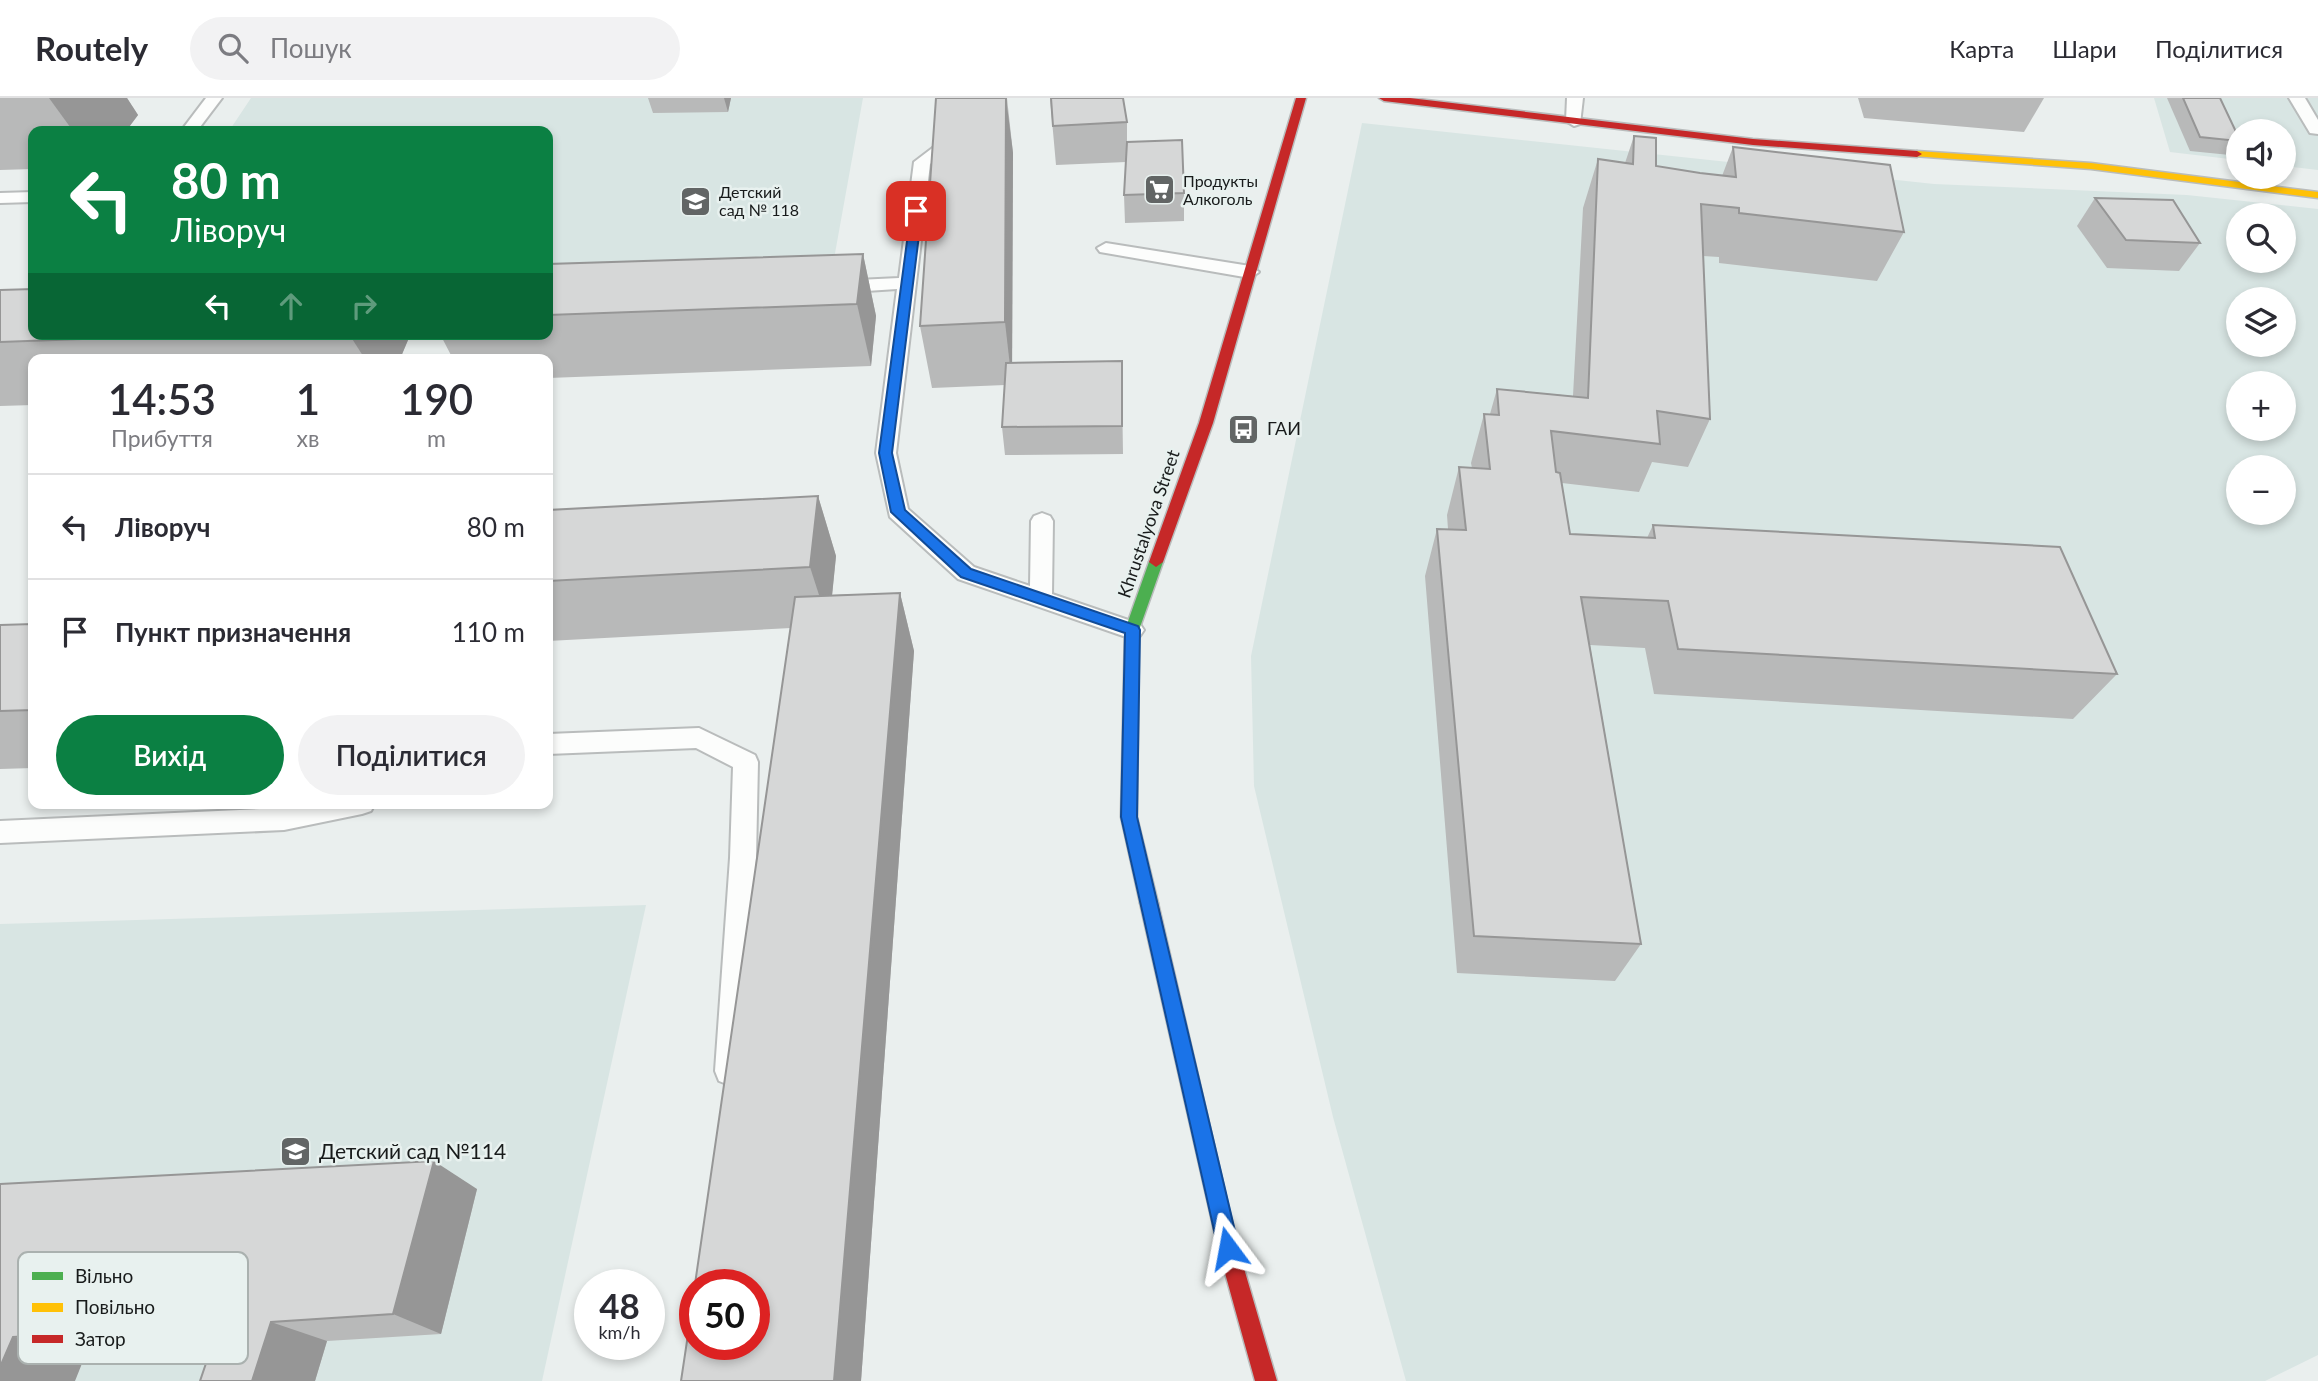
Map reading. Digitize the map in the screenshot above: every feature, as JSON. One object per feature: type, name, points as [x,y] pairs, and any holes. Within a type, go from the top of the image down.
[{"type":"main road","name":"Khrustalyova Street","points":[[1266,1381],[1228,1248],[1129,817],[1132,630],[1206,423],[1301,98]]},
{"type":"main road","points":[[1384,98],[1439,102],[1753,142],[2091,166],[2318,195]]},
{"type":"lane","points":[[193,126],[214,98]]},
{"type":"lane","points":[[974,98],[968,129],[922,162],[886,453],[898,512],[966,573],[1132,630]]},
{"type":"lane","points":[[1574,121],[1575,98]]},
{"type":"lane","points":[[2297,98],[2316,130]]},
{"type":"lane","points":[[0,198],[28,197]]},
{"type":"lane","points":[[1106,248],[1250,272]]},
{"type":"lane","points":[[811,289],[908,283]]},
{"type":"lane","points":[[1041,599],[1042,521]]},
{"type":"lane","points":[[553,744],[699,738],[746,762],[743,858],[727,1093]]},
{"type":"lane","points":[[0,832],[284,819],[333,809]]},
{"type":"shaded area","name":"Детский сад № 118","points":[[251,98],[863,98],[832,270],[553,277],[553,126],[232,126]]},
{"type":"shaded area","points":[[2154,98],[2318,98],[2318,170],[2296,167],[2296,119],[2226,119],[2226,159],[2170,152]]},
{"type":"shaded area","points":[[1362,123],[1934,184],[2187,195],[2262,203],[2226,203],[2226,273],[2296,273],[2296,207],[2318,209],[2318,1355],[2265,1381],[1406,1381],[1333,1117],[1254,786],[1251,656]]},
{"type":"shaded area","name":"Детский сад №114","points":[[646,905],[542,1381],[0,1381],[0,924]]},
{"type":"building","points":[[936,98],[1006,98],[1005,322],[920,326]]},
{"type":"building","points":[[1051,98],[1123,98],[1127,122],[1053,126]]},
{"type":"building","points":[[2183,98],[2220,98],[2230,119],[2226,119],[2226,140],[2200,137]]},
{"type":"building","points":[[1634,136],[1656,138],[1656,166],[1700,173],[1736,177],[1733,147],[1890,165],[1904,232],[1739,213],[1739,208],[1701,204],[1710,419],[1657,411],[1660,444],[1551,431],[1556,472],[1560,473],[1570,534],[1655,538],[1653,525],[2060,547],[2117,674],[1678,649],[1668,601],[1581,597],[1641,944],[1474,936],[1437,529],[1466,530],[1459,467],[1490,469],[1484,414],[1499,415],[1497,389],[1588,398],[1598,159],[1633,164]]},
{"type":"building","points":[[1182,140],[1184,193],[1124,195],[1127,142]]},
{"type":"building","points":[[2095,198],[2173,200],[2200,243],[2126,240]]},
{"type":"building","points":[[863,254],[857,304],[553,315],[553,264]]},
{"type":"building","points":[[28,289],[28,340],[55,340],[0,342],[0,290]]},
{"type":"building","points":[[1122,361],[1122,426],[1002,427],[1006,363]]},
{"type":"building","points":[[818,496],[810,567],[553,581],[553,510]]},
{"type":"building","points":[[900,593],[834,1381],[681,1381],[684,1360],[770,1360],[770,1269],[697,1269],[795,597]]},
{"type":"building","points":[[28,624],[28,710],[0,711],[0,625]]},
{"type":"building","points":[[434,1161],[393,1314],[271,1322],[252,1381],[200,1381],[206,1364],[248,1364],[248,1252],[18,1252],[18,1337],[13,1337],[0,1367],[0,1184]]},
{"type":"traffic: fast","points":[[1149,903],[1129,817],[1132,630],[1156,562]]},
{"type":"traffic: slow","points":[[1917,154],[2091,166],[2318,195]]},
{"type":"traffic: jam","points":[[1156,562],[1206,423],[1301,98]]},
{"type":"traffic: jam","points":[[1384,98],[1753,142],[1917,154]]},
{"type":"traffic: jam","points":[[1149,903],[1228,1248],[1266,1381]]},
{"type":"place","name":"Продукты Алкоголь","points":[[1160,190]]},
{"type":"place","name":"Детский сад № 118","points":[[696,201]]},
{"type":"place","name":"ГАИ","points":[[1244,429]]},
{"type":"place","name":"Детский сад №114","points":[[296,1152]]},
{"type":"route","points":[[916,211],[886,453],[898,512],[966,573],[1132,630],[1129,817],[1228,1248]]}]
